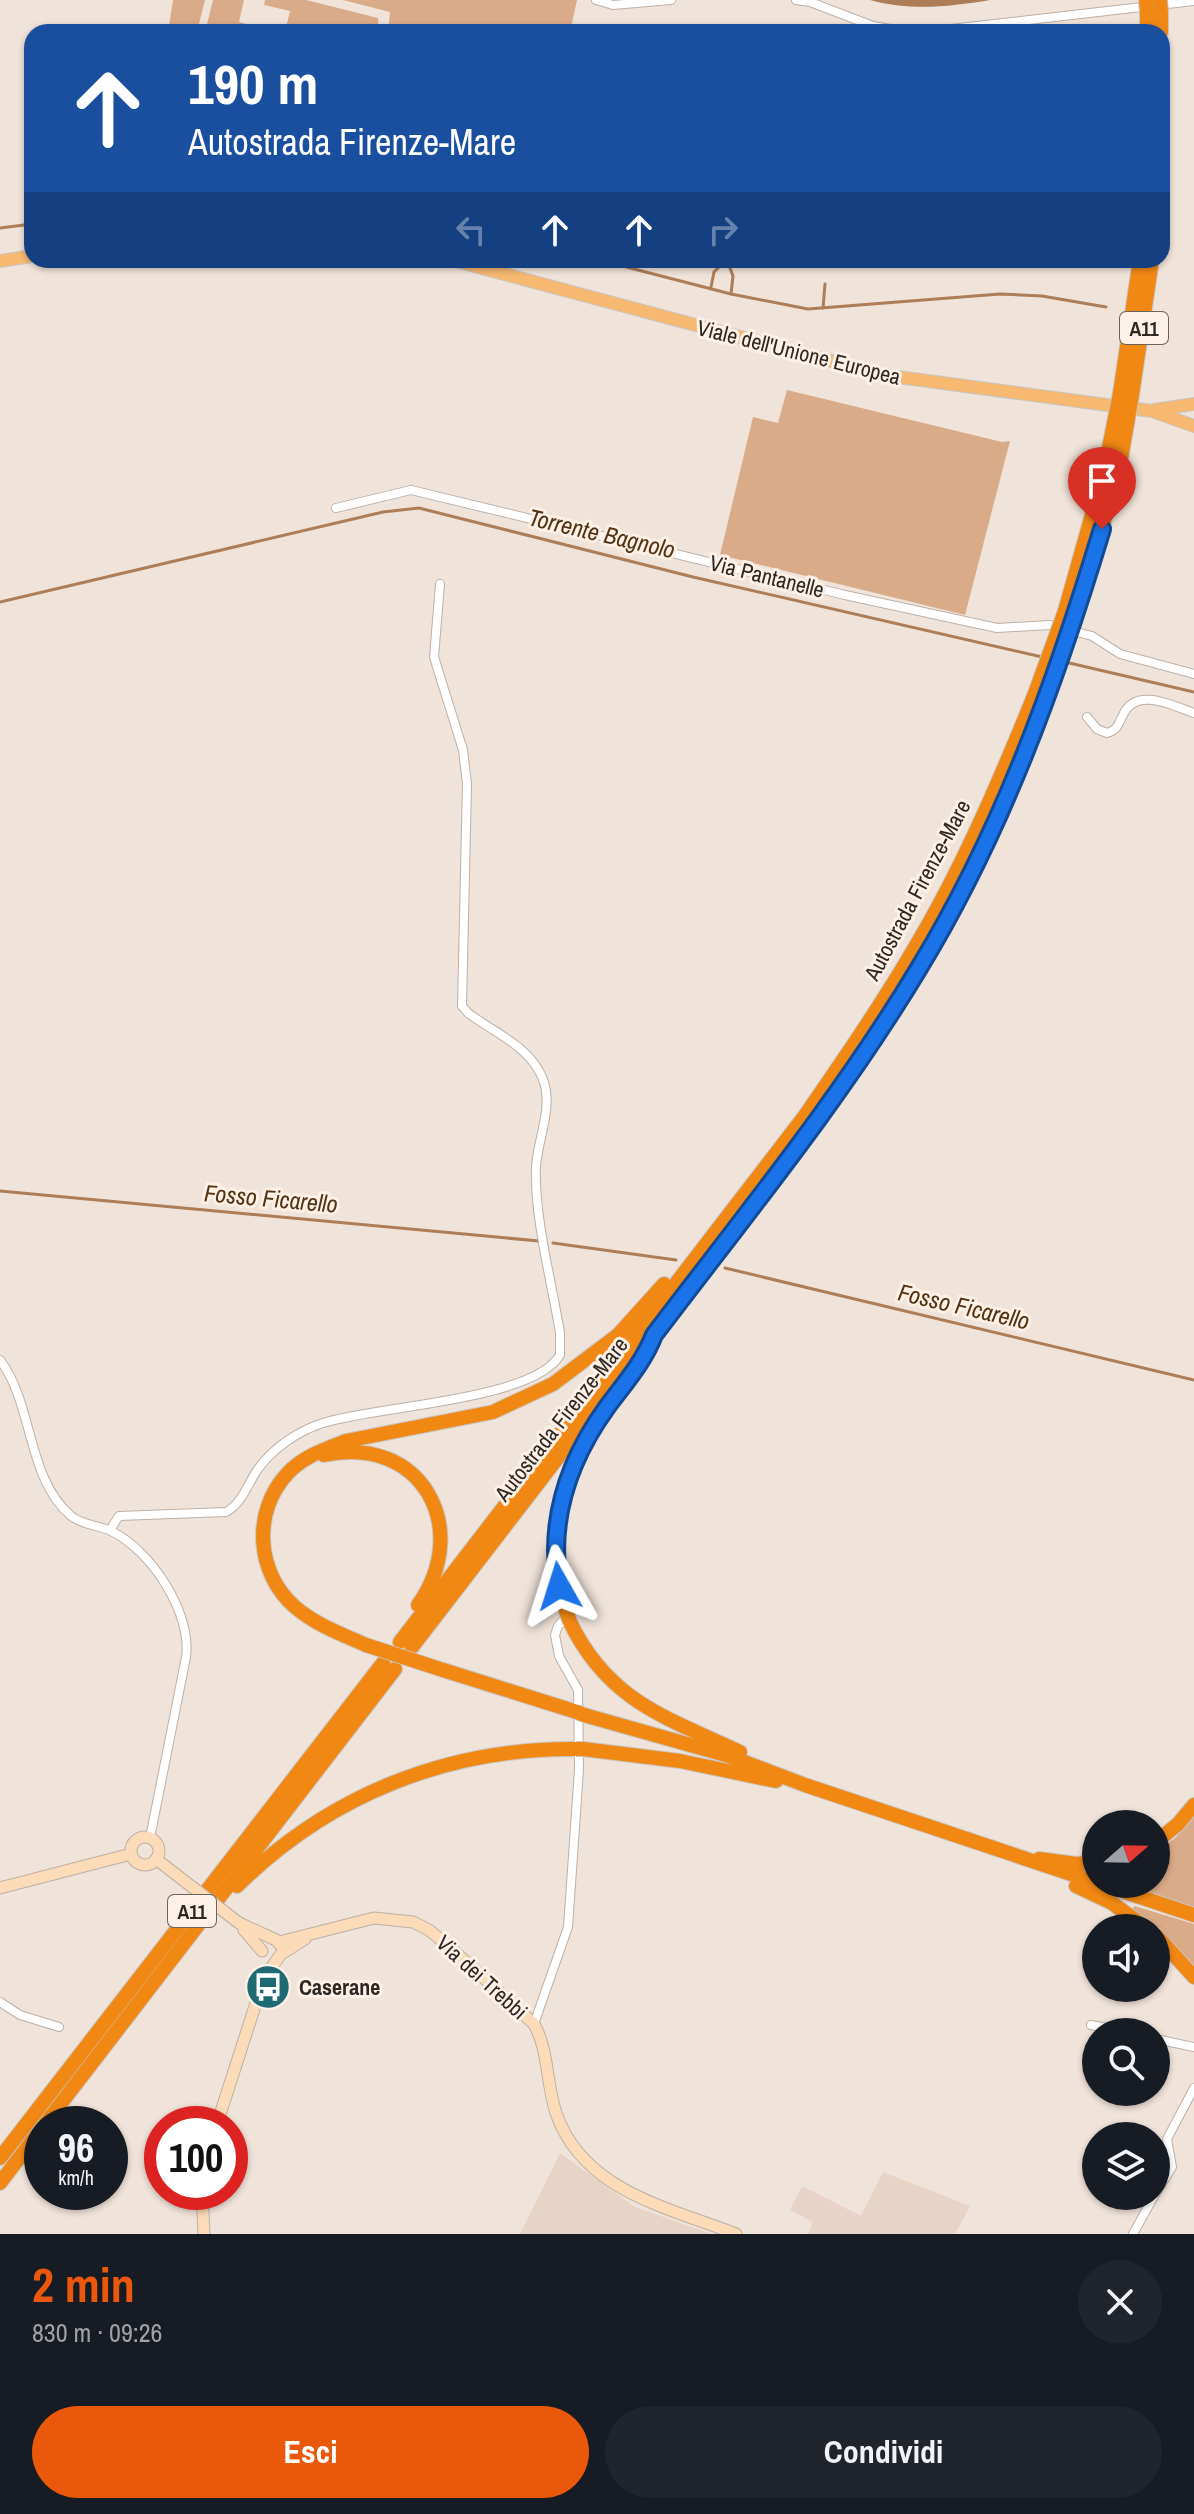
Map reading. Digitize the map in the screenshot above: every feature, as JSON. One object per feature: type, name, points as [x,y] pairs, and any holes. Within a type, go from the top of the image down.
[{"type":"highway","name":"Autostrada Firenze-Mare","points":[[1126,394],[1139,268]]},
{"type":"highway","name":"Autostrada Firenze-Mare","points":[[401,1643],[654,1335],[833,1100],[920,967],[981,852],[1040,698],[1119,470],[1120,424],[1150,268]]},
{"type":"highway","name":"Autostrada Firenze-Mare","points":[[401,1643],[804,1117],[916,947],[964,856],[1040,698]]},
{"type":"highway","points":[[711,1236],[693,1248],[618,1335],[553,1384],[493,1412],[346,1441],[298,1464],[275,1490],[265,1515],[263,1540],[271,1575],[293,1605],[308,1617],[366,1645],[726,1755],[1006,1854],[1194,1915]]},
{"type":"highway","points":[[654,1335],[643,1360],[587,1435],[563,1492],[555,1553],[568,1617],[596,1664],[628,1697],[673,1723],[758,1760],[805,1785]]},
{"type":"highway","points":[[298,1464],[336,1452],[365,1452],[407,1468],[428,1490],[438,1515],[442,1543],[424,1597],[401,1643]]},
{"type":"highway","name":"A11","points":[[0,2158],[346,1710],[385,1664],[192,1933],[59,2106]]},
{"type":"highway","points":[[192,1933],[276,1850],[363,1794],[426,1770],[466,1759],[533,1749],[580,1749],[691,1763],[755,1778],[805,1785]]},
{"type":"highway","points":[[1170,1831],[1194,1805]]},
{"type":"highway","points":[[1006,1854],[1082,1863]]},
{"type":"highway","points":[[1006,1854],[1112,1903],[1127,1914]]},
{"type":"highway","points":[[1170,1950],[1194,1977]]},
{"type":"highway","name":"A11","points":[[0,2183],[24,2152]]},
{"type":"main road","points":[[0,261],[24,257]]},
{"type":"main road","name":"Viale dell'Unione Europea","points":[[482,268],[883,375],[1152,411],[1194,426]]},
{"type":"main road","name":"Viale dell'Unione Europea","points":[[1152,411],[1194,404]]},
{"type":"street","points":[[596,0],[613,5],[671,0]]},
{"type":"street","points":[[796,0],[810,2],[868,24]]},
{"type":"street","points":[[994,24],[1194,1]]},
{"type":"street","name":"Via Pantanelle","points":[[336,508],[411,490],[438,499],[982,625],[1012,630],[1034,624],[1050,625],[1092,636],[1120,654],[1194,674]]},
{"type":"street","points":[[110,1530],[119,1516],[226,1512],[239,1502],[261,1465],[276,1449],[306,1430],[346,1418],[490,1391],[546,1370],[560,1355],[560,1333],[536,1185],[547,1105],[545,1082],[532,1059],[518,1046],[462,1006],[467,784],[463,750],[434,657],[440,584]]},
{"type":"street","points":[[1087,717],[1097,729],[1107,733],[1118,727],[1126,709],[1139,700],[1151,700],[1194,713]]},
{"type":"street","points":[[0,1360],[20,1395],[51,1491],[71,1516],[110,1530],[140,1552],[177,1604],[188,1640],[150,1838]]},
{"type":"street","points":[[534,2024],[568,1927],[579,1770],[579,1695],[577,1684],[556,1650],[555,1635],[558,1626],[582,1599]]},
{"type":"street","points":[[131,1854],[134,1842],[141,1837],[150,1838],[158,1847],[156,1859]]},
{"type":"street","points":[[131,1854],[142,1864],[156,1859]]},
{"type":"street","points":[[0,1888],[131,1854]]},
{"type":"street","points":[[156,1859],[277,1948]]},
{"type":"street","name":"Via dei Trebbi","points":[[277,1948],[374,1918],[399,1919],[421,1925],[534,2024],[543,2045],[552,2101],[560,2123],[591,2169],[616,2187],[736,2234]]},
{"type":"street","points":[[239,1923],[271,1960],[277,1948]]},
{"type":"street","points":[[264,1978],[263,1945],[277,1948]]},
{"type":"street","points":[[223,2106],[264,1978],[277,1948]]},
{"type":"street","points":[[0,2002],[20,2015],[59,2027]]},
{"type":"street","points":[[1170,2042],[1194,2047]]},
{"type":"street","points":[[1170,2133],[1194,2088]]},
{"type":"street","points":[[203,2210],[204,2234]]},
{"type":"street","points":[[1133,2234],[1146,2210]]},
{"type":"shaded area","points":[[173,0],[205,0],[199,24],[169,24]]},
{"type":"shaded area","points":[[213,0],[244,0],[239,22],[246,24],[207,24]]},
{"type":"shaded area","points":[[265,0],[306,0],[378,18],[378,24],[287,24],[290,11],[264,5]]},
{"type":"shaded area","points":[[343,0],[577,0],[572,24],[389,24],[390,12]]},
{"type":"shaded area","points":[[870,0],[990,0],[930,7],[900,6]]},
{"type":"shaded area","points":[[787,390],[1002,442],[1010,441],[965,615],[720,555],[753,417],[778,423]]},
{"type":"shaded area","points":[[1194,1817],[1194,1908],[1162,1898],[1170,1898],[1170,1842]]},
{"type":"shaded area","points":[[1135,1906],[1161,1914],[1134,1914],[1129,1911]]},
{"type":"shaded area","points":[[1170,1917],[1194,1924],[1194,1970],[1170,1943]]},
{"type":"shaded area","points":[[560,2153],[635,2207],[712,2234],[520,2234]]},
{"type":"shaded area","points":[[883,2172],[970,2206],[955,2234],[808,2234],[813,2222],[790,2210],[802,2186],[861,2216]]},
{"type":"waterway","points":[[0,228],[24,225]]},
{"type":"waterway","points":[[630,268],[731,294],[808,309],[1000,294],[1042,296],[1106,307]]},
{"type":"waterway","points":[[711,287],[718,268]]},
{"type":"waterway","points":[[730,268],[733,276],[731,294]]},
{"type":"waterway","points":[[823,308],[825,284]]},
{"type":"waterway","name":"Torrente Bagnolo","points":[[0,602],[383,512],[419,508],[693,577],[1042,657]]},
{"type":"waterway","name":"Torrente Bagnolo","points":[[1065,662],[1194,692]]},
{"type":"waterway","name":"Fosso Ficarello","points":[[0,1191],[539,1241]]},
{"type":"waterway","name":"Fosso Ficarello","points":[[553,1243],[676,1260]]},
{"type":"waterway","name":"Fosso Ficarello","points":[[725,1268],[1194,1380]]},
{"type":"place","name":"Caserane","points":[[268,1987]]},
{"type":"route","points":[[559,1586],[555,1553],[559,1507],[587,1435],[643,1360],[654,1335],[833,1100],[920,967],[965,886],[1014,781],[1068,643],[1102,529]]}]
